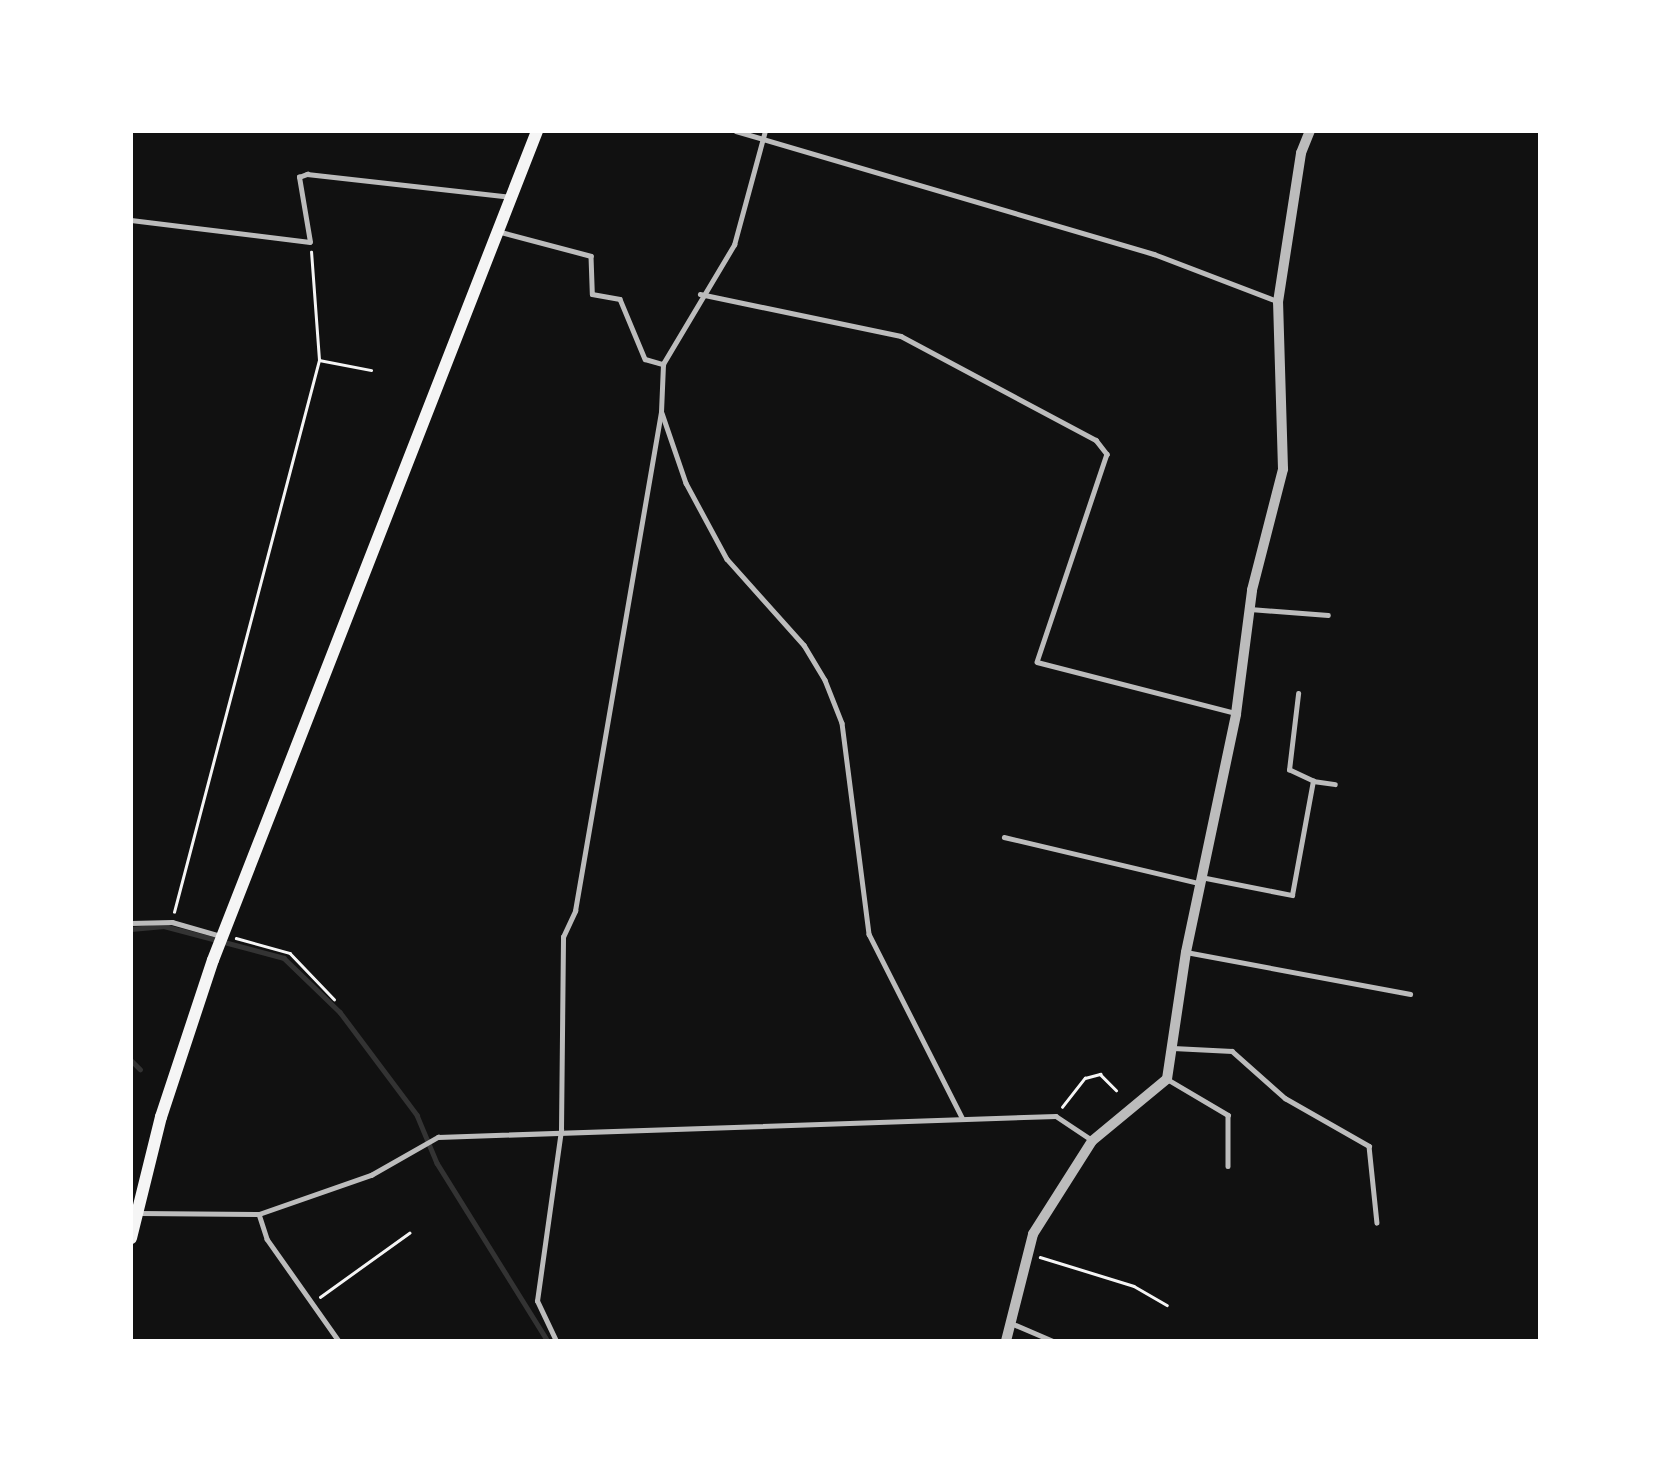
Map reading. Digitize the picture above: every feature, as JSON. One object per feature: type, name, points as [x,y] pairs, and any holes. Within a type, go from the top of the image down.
[{"type":"main road","points":[[131,1238],[134,1212],[213,960],[515,197],[537,131]]},
{"type":"street","points":[[1006,1341],[1033,1234],[1092,1140],[1167,1079],[1185,952],[1236,714],[1251,609],[1283,469],[1278,302],[1301,153],[1310,131]]},
{"type":"lane","points":[[736,131],[1154,254],[1278,302]]},
{"type":"lane","points":[[556,1341],[537,1301],[561,1130],[563,937],[575,911],[662,412],[663,364],[700,294],[734,245],[765,131]]},
{"type":"lane","points":[[131,220],[310,242],[299,177],[307,174],[515,197]]},
{"type":"lane","points":[[501,232],[592,256],[592,294],[620,299],[645,359],[663,364]]},
{"type":"lane","points":[[700,294],[901,336],[1096,440],[1107,454],[1037,662],[1236,714]]},
{"type":"lane","points":[[662,412],[686,482],[727,559],[804,645],[825,680],[842,723],[870,934],[962,1117]]},
{"type":"lane","points":[[1251,609],[1328,615]]},
{"type":"lane","points":[[1298,694],[1289,770],[1313,781],[1335,784]]},
{"type":"lane","points":[[1004,838],[1200,880],[1292,895],[1313,781]]},
{"type":"lane","points":[[131,923],[172,922],[222,936]]},
{"type":"lane","points":[[1185,952],[1410,994]]},
{"type":"lane","points":[[1172,1048],[1232,1051],[1285,1098],[1369,1146],[1377,1223]]},
{"type":"lane","points":[[1167,1079],[1227,1115],[1228,1166]]},
{"type":"lane","points":[[134,1212],[259,1214],[372,1175],[413,1147],[438,1137],[561,1130],[1056,1116],[1092,1140]]},
{"type":"lane","points":[[259,1214],[267,1239],[339,1341]]},
{"type":"lane","points":[[1011,1323],[1053,1341]]},
{"type":"path","points":[[172,922],[318,360],[310,242]]},
{"type":"path","points":[[318,360],[371,370]]},
{"type":"path","points":[[222,936],[290,953],[334,999]]},
{"type":"path","points":[[1056,1116],[1085,1078],[1100,1074],[1116,1090]]},
{"type":"path","points":[[312,1303],[409,1233]]},
{"type":"path","points":[[1028,1254],[1134,1286],[1167,1305]]},
{"type":"waterway","points":[[131,929],[164,926],[284,958],[340,1012],[417,1115],[437,1163],[548,1341]]},
{"type":"waterway","points":[[131,1060],[140,1069]]}]
